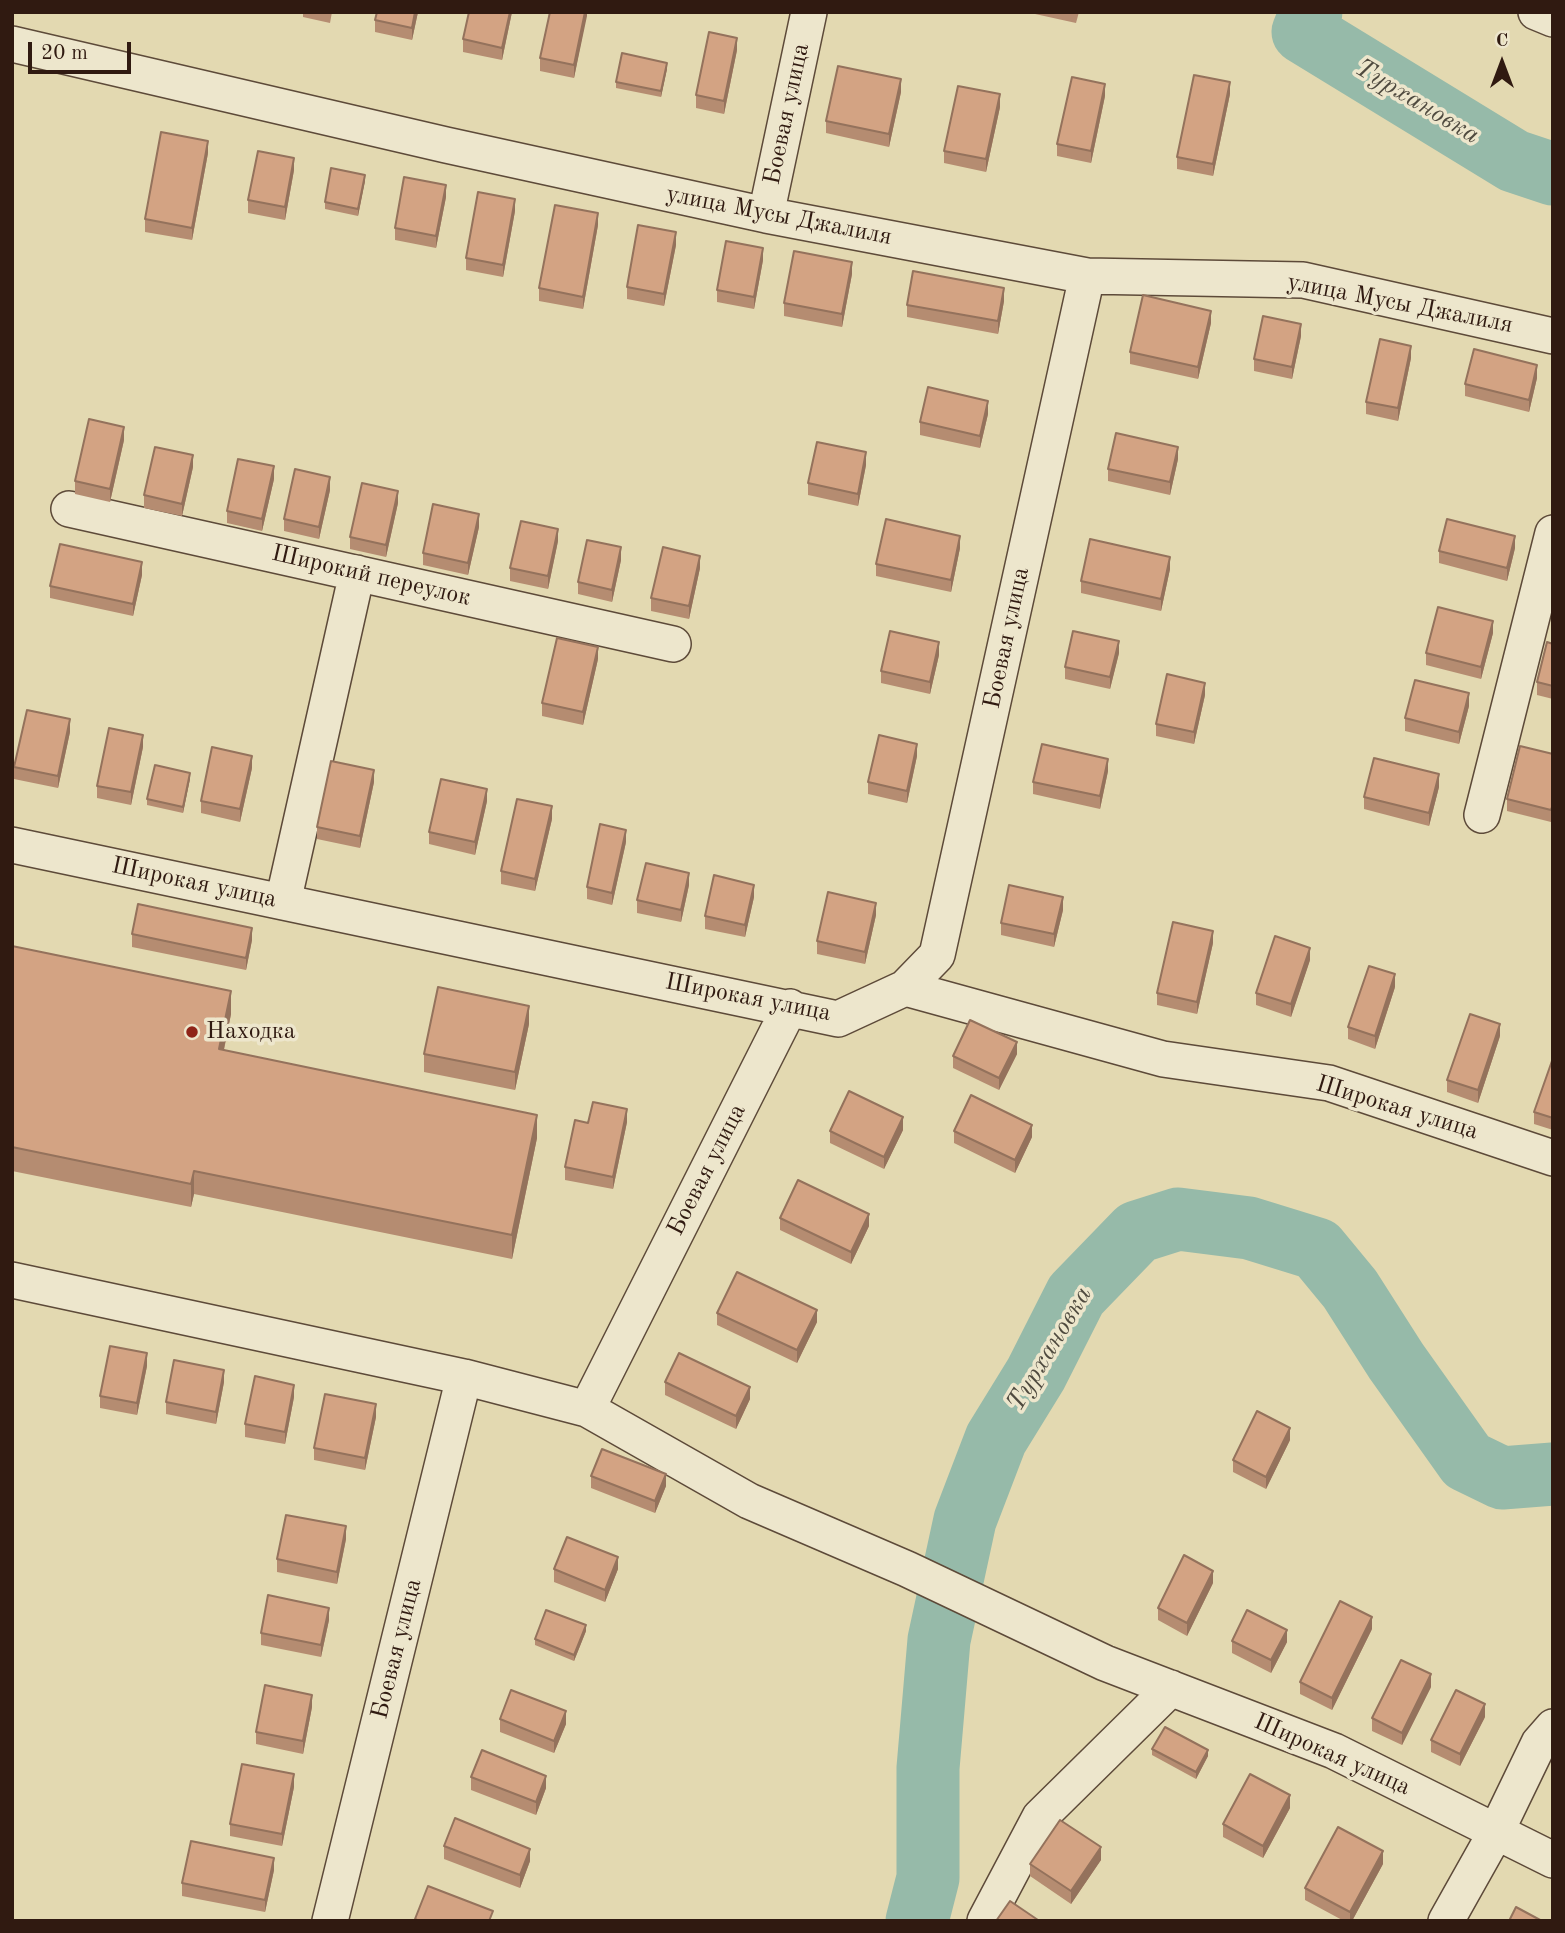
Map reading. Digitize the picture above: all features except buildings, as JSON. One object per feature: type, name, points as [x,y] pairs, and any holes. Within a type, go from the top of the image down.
[{"type":"street","name":"Боевая улица","points":[[766,215],[809,12]]},
{"type":"street","points":[[1536,12],[1553,19]]},
{"type":"street","name":"улица Мусы Джалиля","points":[[12,44],[446,145],[766,215],[1087,276],[1304,280],[1553,335]]},
{"type":"street","name":"Боевая улица","points":[[905,988],[937,955],[1087,276]]},
{"type":"street","name":"Широкий переулок","points":[[68,509],[673,644]]},
{"type":"street","points":[[1482,815],[1553,533]]},
{"type":"street","points":[[283,901],[357,573]]},
{"type":"street","name":"Широкая улица","points":[[12,845],[838,1018],[905,988],[1163,1059],[1329,1083],[1553,1158]]},
{"type":"street","name":"Боевая улица","points":[[587,1409],[790,1007]]},
{"type":"street","points":[[12,1280],[464,1377],[587,1409]]},
{"type":"street","name":"Боевая улица","points":[[330,1921],[464,1377]]},
{"type":"street","name":"Широкая улица","points":[[587,1409],[749,1501],[907,1569],[1105,1663],[1334,1751],[1553,1860]]},
{"type":"street","points":[[985,1921],[1040,1817],[1171,1688]]},
{"type":"street","points":[[1446,1921],[1496,1832],[1539,1743],[1553,1727]]},
{"type":"waterway","name":"Турхановка","points":[[1311,12],[1303,32],[1514,161],[1553,174]]},
{"type":"waterway","name":"Турхановка","points":[[917,1921],[928,1878],[928,1768],[939,1640],[965,1520],[996,1439],[1036,1374],[1076,1295],[1137,1232],[1178,1219],[1249,1228],[1317,1249],[1350,1289],[1396,1361],[1467,1461],[1502,1478],[1553,1474]]},
{"type":"place","name":"Находка","points":[[192,1032]]}]
